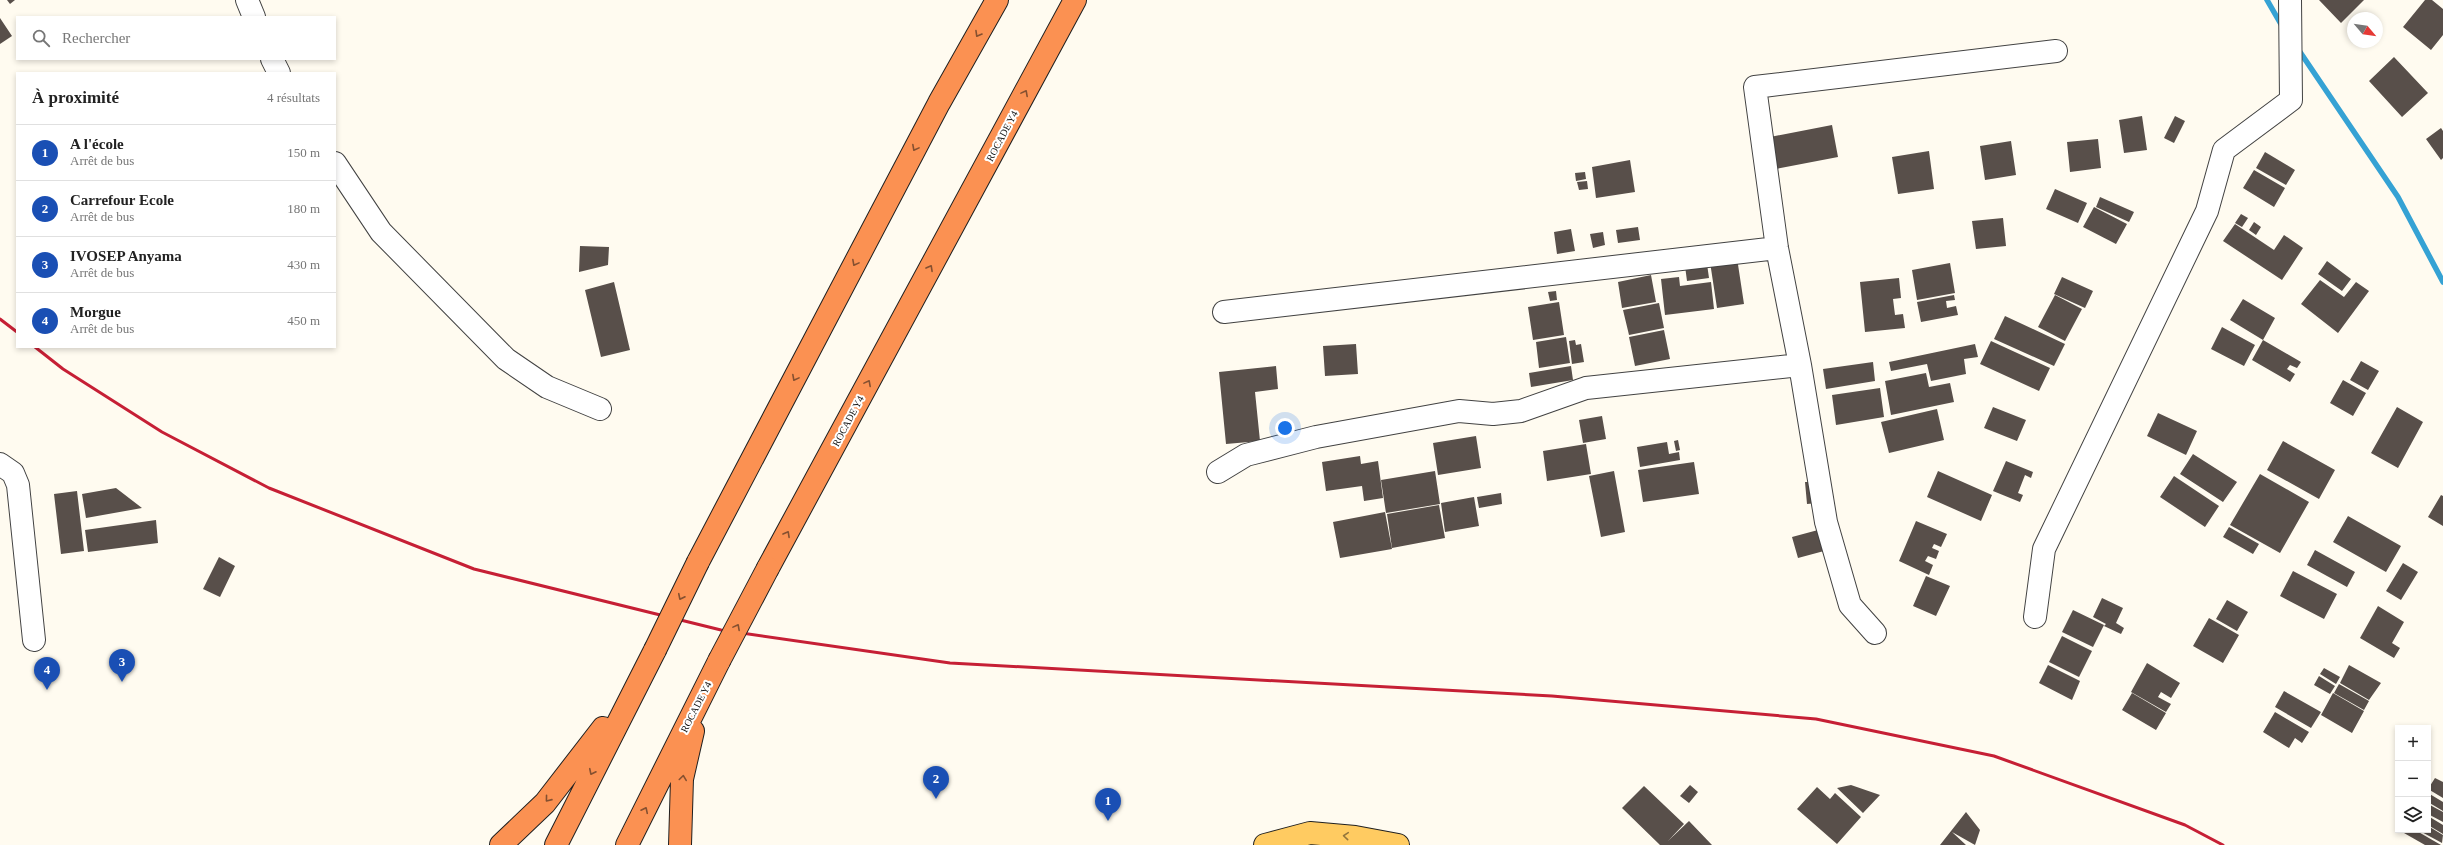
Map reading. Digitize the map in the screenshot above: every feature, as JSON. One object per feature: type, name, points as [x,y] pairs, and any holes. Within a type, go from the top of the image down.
[{"type":"highway","points":[[556,845],[698,562],[939,103],[997,0]]},
{"type":"highway","name":"ROCADE Y4","points":[[627,845],[719,661],[768,568],[1075,0]]},
{"type":"highway","points":[[501,845],[545,803],[632,691]]},
{"type":"highway","points":[[680,845],[682,779],[700,700]]},
{"type":"main road","points":[[1264,845],[1310,833],[1355,837],[1398,845]]},
{"type":"street","points":[[248,0],[254,16]]},
{"type":"street","points":[[2035,617],[2044,550],[2207,210],[2224,150],[2291,100],[2290,0]]},
{"type":"street","points":[[1876,633],[1850,605],[1826,522],[1800,365],[1778,248],[1755,87],[2056,51]]},
{"type":"street","points":[[272,60],[278,72]]},
{"type":"street","points":[[336,164],[381,232],[506,359],[547,387],[600,409]]},
{"type":"street","points":[[1224,312],[1778,248]]},
{"type":"street","points":[[1218,472],[1246,455],[1316,437],[1459,411],[1493,414],[1521,411],[1586,388],[1800,365]]},
{"type":"street","points":[[0,464],[13,473],[18,485],[34,640]]},
{"type":"building","points":[[7,0],[15,0],[10,4]]},
{"type":"building","points":[[2319,0],[2364,0],[2352,12],[2347,12],[2347,17],[2341,23]]},
{"type":"building","points":[[2425,0],[2432,0],[2443,9],[2443,35],[2431,50],[2403,27]]},
{"type":"building","points":[[0,18],[12,36],[0,44]]},
{"type":"building","points":[[2394,57],[2428,93],[2402,117],[2369,81]]},
{"type":"building","points":[[2142,116],[2147,150],[2124,153],[2119,120]]},
{"type":"building","points":[[2175,116],[2185,121],[2174,143],[2164,138]]},
{"type":"building","points":[[1832,125],[1838,157],[1776,169],[1770,137]]},
{"type":"building","points":[[2441,128],[2443,131],[2443,158],[2441,160],[2426,139]]},
{"type":"building","points":[[2098,139],[2101,168],[2070,172],[2067,142]]},
{"type":"building","points":[[2011,141],[2016,175],[1985,180],[1980,146]]},
{"type":"building","points":[[1929,151],[1934,189],[1898,194],[1892,157]]},
{"type":"building","points":[[2265,152],[2295,170],[2286,185],[2256,168]]},
{"type":"building","points":[[1630,160],[1635,192],[1596,198],[1592,167]]},
{"type":"building","points":[[2254,170],[2285,188],[2274,207],[2243,188]]},
{"type":"building","points":[[1585,172],[1586,179],[1576,181],[1575,173]]},
{"type":"building","points":[[1587,181],[1588,189],[1579,190],[1577,182]]},
{"type":"building","points":[[2055,189],[2087,203],[2078,223],[2046,209]]},
{"type":"building","points":[[2100,197],[2134,212],[2129,222],[2096,207]]},
{"type":"building","points":[[2094,207],[2127,224],[2116,244],[2083,227]]},
{"type":"building","points":[[2241,214],[2248,218],[2242,227],[2235,223]]},
{"type":"building","points":[[2003,218],[2006,246],[1976,249],[1972,221]]},
{"type":"building","points":[[2254,222],[2261,227],[2256,235],[2249,230]]},
{"type":"building","points":[[2235,224],[2274,250],[2284,235],[2303,248],[2282,280],[2223,241]]},
{"type":"building","points":[[1638,227],[1640,240],[1618,243],[1616,230]]},
{"type":"building","points":[[1571,229],[1575,251],[1557,254],[1554,232]]},
{"type":"building","points":[[1603,232],[1605,245],[1593,248],[1590,234]]},
{"type":"building","points":[[580,246],[609,247],[608,265],[579,272]]},
{"type":"building","points":[[1737,258],[1744,304],[1717,308],[1710,262]]},
{"type":"building","points":[[2327,261],[2351,279],[2342,291],[2318,274]]},
{"type":"building","points":[[1950,263],[1955,293],[1917,300],[1912,270]]},
{"type":"building","points":[[1707,264],[1709,278],[1687,281],[1685,266]]},
{"type":"building","points":[[1651,275],[1656,302],[1622,308],[1618,282]]},
{"type":"building","points":[[1679,277],[1680,286],[1711,282],[1714,309],[1665,315],[1661,279]]},
{"type":"building","points":[[2062,277],[2093,291],[2085,308],[2054,294]]},
{"type":"building","points":[[1899,278],[1901,298],[1893,299],[1895,315],[1903,314],[1905,328],[1865,332],[1860,282]]},
{"type":"building","points":[[2320,280],[2344,297],[2356,282],[2369,291],[2338,333],[2301,304]]},
{"type":"building","points":[[614,282],[630,350],[601,357],[585,290]]},
{"type":"building","points":[[1556,291],[1557,300],[1550,301],[1548,292]]},
{"type":"building","points":[[1954,295],[1955,300],[1946,301],[1947,308],[1956,306],[1958,315],[1921,322],[1917,302]]},
{"type":"building","points":[[2055,295],[2082,309],[2065,341],[2038,327]]},
{"type":"building","points":[[2243,299],[2275,318],[2263,340],[2230,320]]},
{"type":"building","points":[[1559,302],[1564,335],[1533,340],[1528,307]]},
{"type":"building","points":[[1659,303],[1664,328],[1629,335],[1623,310]]},
{"type":"building","points":[[2005,316],[2065,344],[2054,366],[1994,339]]},
{"type":"building","points":[[2222,327],[2255,345],[2244,366],[2211,349]]},
{"type":"building","points":[[1664,330],[1670,359],[1635,366],[1629,337]]},
{"type":"building","points":[[1566,337],[1570,363],[1539,368],[1536,342]]},
{"type":"building","points":[[1575,340],[1576,345],[1581,344],[1584,362],[1572,364],[1569,341]]},
{"type":"building","points":[[2263,340],[2301,362],[2297,368],[2290,365],[2287,369],[2295,374],[2290,382],[2252,360]]},
{"type":"building","points":[[1991,341],[2050,368],[2039,391],[1980,364]]},
{"type":"building","points":[[1356,344],[1358,374],[1325,376],[1323,346]]},
{"type":"building","points":[[1975,344],[1978,357],[1964,359],[1966,374],[1931,381],[1927,364],[1891,371],[1889,362]]},
{"type":"building","points":[[2361,361],[2379,371],[2368,390],[2350,380]]},
{"type":"building","points":[[1873,362],[1875,381],[1826,389],[1823,369]]},
{"type":"building","points":[[1276,366],[1278,389],[1255,392],[1260,441],[1226,444],[1219,372]]},
{"type":"building","points":[[1571,366],[1573,380],[1531,387],[1529,373]]},
{"type":"building","points":[[1926,373],[1929,387],[1950,383],[1954,402],[1891,415],[1885,381]]},
{"type":"building","points":[[2343,380],[2366,393],[2353,416],[2330,403]]},
{"type":"building","points":[[1880,388],[1884,417],[1836,425],[1832,395]]},
{"type":"building","points":[[1993,407],[2026,420],[2017,441],[1984,428]]},
{"type":"building","points":[[2397,407],[2423,422],[2398,468],[2371,453]]},
{"type":"building","points":[[1937,409],[1944,440],[1889,453],[1881,422]]},
{"type":"building","points":[[2158,413],[2197,431],[2186,455],[2147,436]]},
{"type":"building","points":[[1602,416],[1606,439],[1583,443],[1579,420]]},
{"type":"building","points":[[1476,436],[1481,468],[1438,475],[1433,443]]},
{"type":"building","points":[[1678,440],[1680,450],[1676,451],[1674,441]]},
{"type":"building","points":[[2283,441],[2335,470],[2319,499],[2267,470]]},
{"type":"building","points":[[1667,442],[1669,454],[1679,452],[1680,460],[1640,467],[1637,447]]},
{"type":"building","points":[[1586,444],[1591,474],[1547,481],[1543,451]]},
{"type":"building","points":[[2193,454],[2237,482],[2223,502],[2180,474]]},
{"type":"building","points":[[1360,456],[1361,464],[1378,461],[1383,498],[1364,501],[1362,486],[1326,491],[1322,462]]},
{"type":"building","points":[[2006,461],[2033,472],[2031,478],[2025,475],[2018,493],[2023,495],[2020,502],[1993,491]]},
{"type":"building","points":[[1694,462],[1699,494],[1643,502],[1638,470]]},
{"type":"building","points":[[1435,471],[1440,504],[1386,513],[1381,480]]},
{"type":"building","points":[[1614,471],[1625,532],[1601,537],[1589,476]]},
{"type":"building","points":[[1938,471],[1992,495],[1981,521],[1927,497]]},
{"type":"building","points":[[2260,474],[2309,502],[2280,553],[2230,525]]},
{"type":"building","points":[[2174,476],[2219,506],[2205,527],[2160,497]]},
{"type":"building","points":[[1805,482],[1810,482],[1818,503],[1807,504]]},
{"type":"building","points":[[116,488],[142,508],[86,518],[82,494]]},
{"type":"building","points":[[77,491],[84,551],[61,554],[54,494]]},
{"type":"building","points":[[1501,493],[1502,504],[1479,508],[1477,497]]},
{"type":"building","points":[[2441,495],[2443,496],[2443,526],[2428,517]]},
{"type":"building","points":[[1474,497],[1479,526],[1445,532],[1441,503]]},
{"type":"building","points":[[1439,505],[1445,538],[1392,548],[1387,514]]},
{"type":"building","points":[[1385,512],[1392,549],[1340,558],[1333,522]]},
{"type":"building","points":[[2348,516],[2401,546],[2386,572],[2333,542]]},
{"type":"building","points":[[156,520],[158,543],[88,552],[85,530]]},
{"type":"building","points":[[1916,521],[1947,534],[1941,547],[1934,544],[1932,548],[1939,551],[1936,559],[1928,556],[1925,561],[1933,565],[1929,575],[1899,561]]},
{"type":"building","points":[[2229,527],[2259,544],[2253,554],[2223,537]]},
{"type":"building","points":[[1818,530],[1824,551],[1798,558],[1792,537]]},
{"type":"building","points":[[2315,550],[2355,572],[2347,587],[2307,565]]},
{"type":"building","points":[[219,557],[235,566],[220,597],[203,589]]},
{"type":"building","points":[[2403,563],[2418,572],[2401,600],[2386,591]]},
{"type":"building","points":[[2293,571],[2337,594],[2324,619],[2280,596]]},
{"type":"building","points":[[1926,576],[1950,586],[1936,616],[1913,606]]},
{"type":"building","points":[[2102,598],[2123,608],[2116,623],[2124,628],[2121,634],[2104,626],[2106,624],[2093,617]]},
{"type":"building","points":[[2227,600],[2248,612],[2237,631],[2216,619]]},
{"type":"building","points":[[2378,606],[2404,622],[2392,643],[2400,648],[2394,658],[2360,638]]},
{"type":"building","points":[[2073,610],[2104,625],[2093,647],[2062,632]]},
{"type":"building","points":[[2209,618],[2239,635],[2223,663],[2193,646]]},
{"type":"building","points":[[2062,636],[2092,651],[2079,677],[2049,662]]},
{"type":"building","points":[[2147,663],[2180,683],[2171,698],[2161,692],[2158,697],[2171,704],[2166,712],[2131,692]]},
{"type":"building","points":[[2048,665],[2080,681],[2072,700],[2039,683]]},
{"type":"building","points":[[2349,665],[2381,683],[2369,700],[2340,683]]},
{"type":"building","points":[[2324,668],[2340,677],[2336,684],[2320,674]]},
{"type":"building","points":[[2319,676],[2335,686],[2330,694],[2314,685]]},
{"type":"building","points":[[2339,684],[2369,701],[2364,710],[2334,693]]},
{"type":"building","points":[[2284,691],[2321,712],[2311,728],[2275,707]]},
{"type":"building","points":[[2132,693],[2166,713],[2156,730],[2122,710]]},
{"type":"building","points":[[2333,693],[2364,711],[2352,733],[2321,715]]},
{"type":"building","points":[[2275,712],[2309,732],[2302,743],[2295,738],[2289,748],[2263,732]]},
{"type":"building","points":[[2435,778],[2443,782],[2443,798],[2431,791],[2431,784]]},
{"type":"building","points":[[1690,785],[1698,792],[1689,803],[1680,796]]},
{"type":"building","points":[[1851,785],[1880,795],[1863,813],[1837,788]]},
{"type":"building","points":[[1644,786],[1684,824],[1668,841],[1689,821],[1712,845],[1660,845],[1622,808]]},
{"type":"building","points":[[1817,787],[1830,799],[1835,793],[1861,817],[1837,844],[1797,809]]},
{"type":"building","points":[[2431,795],[2443,802],[2443,811],[2431,804]]},
{"type":"building","points":[[2431,806],[2443,812],[2443,822],[2431,816]]},
{"type":"building","points":[[1966,812],[1980,830],[1975,845],[1952,832],[1966,845],[1940,845]]},
{"type":"building","points":[[2431,818],[2443,825],[2443,834],[2431,827]]},
{"type":"building","points":[[2431,828],[2443,835],[2442,843],[2424,833],[2431,833]]},
{"type":"building","points":[[2404,833],[2420,833],[2441,845],[2425,845]]},
{"type":"waterway","points":[[2267,0],[2282,26]]},
{"type":"waterway","points":[[2298,49],[2398,197],[2443,282]]},
{"type":"railway","points":[[0,319],[16,331]]},
{"type":"railway","points":[[36,348],[63,369],[162,432],[269,488],[474,569],[721,630],[950,663],[1552,696],[1816,719],[1994,756],[2185,825],[2223,845]]},
{"type":"place","name":"IVOSEP Anyama","points":[[122,682]]},
{"type":"place","name":"Morgue","points":[[47,690]]},
{"type":"place","name":"Carrefour Ecole","points":[[936,799]]},
{"type":"place","name":"A l'école","points":[[1108,821]]}]
